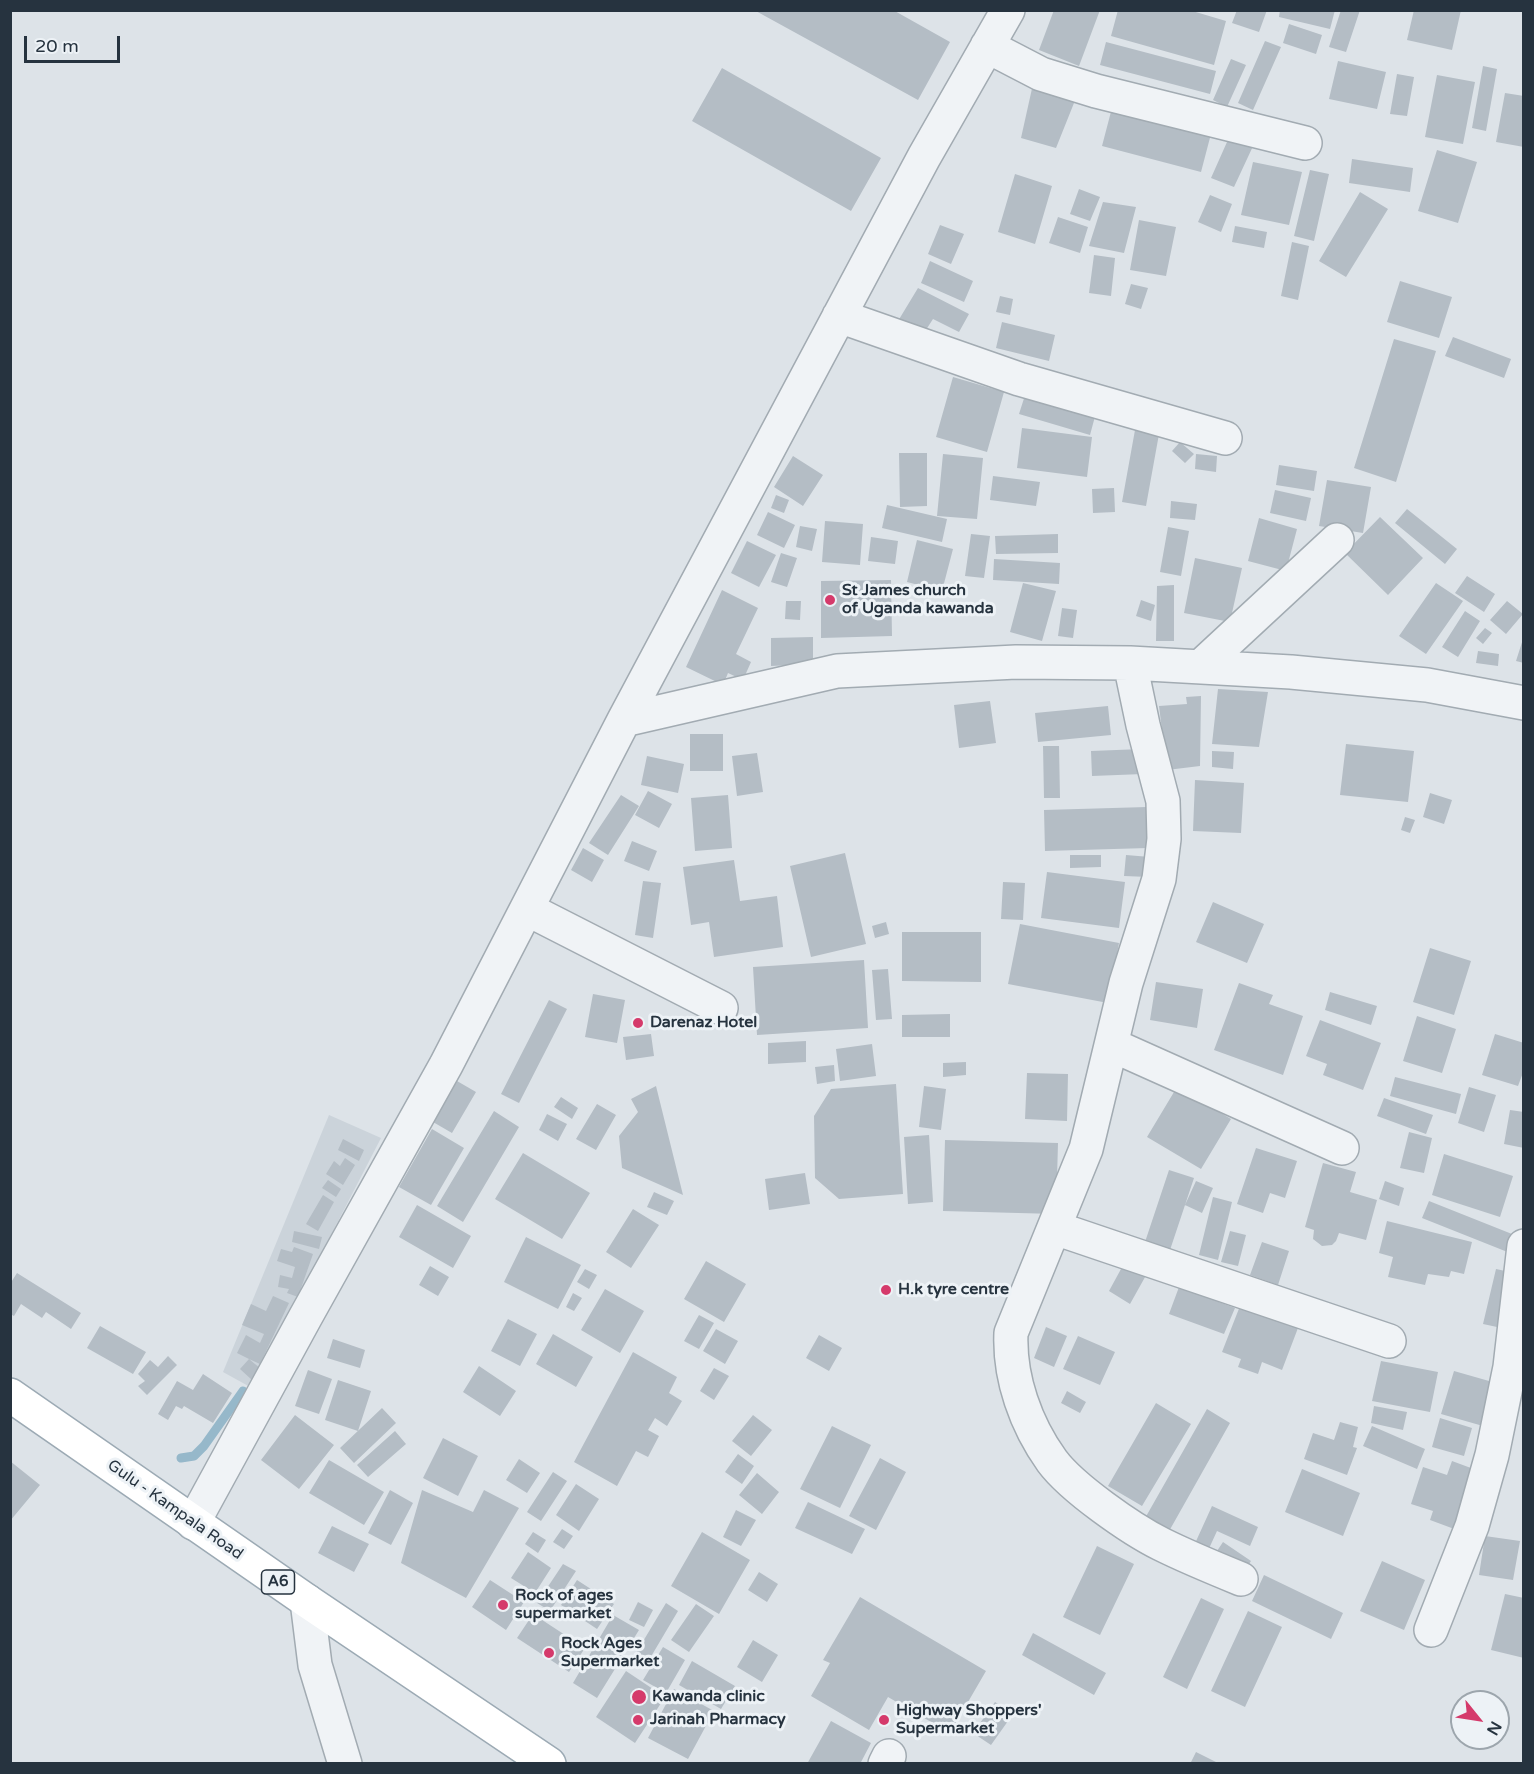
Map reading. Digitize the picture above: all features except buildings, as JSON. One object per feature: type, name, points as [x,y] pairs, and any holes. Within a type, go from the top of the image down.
[{"type":"main road","name":"Gulu - Kampala Road","points":[[10,1395],[193,1523],[549,1764]]},
{"type":"street","points":[[193,1523],[446,1065],[624,720],[839,316],[924,157],[1008,10]]},
{"type":"street","points":[[987,46],[1041,74],[1096,91],[1305,143]]},
{"type":"street","points":[[839,316],[1019,379],[1225,438]]},
{"type":"street","points":[[1200,667],[1337,540]]},
{"type":"street","points":[[624,720],[837,671],[1016,662],[1130,663],[1291,672],[1427,685],[1524,703]]},
{"type":"street","points":[[1130,663],[1163,801],[1164,839],[1159,879],[1126,983],[1086,1149],[1011,1333],[1010,1355],[1029,1420],[1053,1462],[1105,1508],[1159,1543],[1241,1579]]},
{"type":"street","points":[[527,909],[721,1008]]},
{"type":"street","points":[[1112,1045],[1342,1148]]},
{"type":"street","points":[[1055,1228],[1389,1341]]},
{"type":"street","points":[[1431,1630],[1472,1526],[1492,1455],[1510,1367],[1524,1246]]},
{"type":"street","points":[[307,1601],[315,1665],[345,1764]]},
{"type":"shaded area","points":[[329,1115],[381,1138],[252,1388],[223,1372]]},
{"type":"waterway","points":[[181,1458],[194,1456],[204,1446],[243,1391]]},
{"type":"place","name":"St James church of Uganda kawanda","points":[[830,600]]},
{"type":"place","name":"Darenaz Hotel","points":[[638,1023]]},
{"type":"place","name":"H.k tyre centre","points":[[886,1290]]},
{"type":"place","name":"Rock of ages supermarket","points":[[503,1605]]},
{"type":"place","name":"Rock Ages Supermarket","points":[[549,1653]]},
{"type":"place","name":"Kawanda clinic","points":[[639,1697]]},
{"type":"place","name":"Jarinah Pharmacy","points":[[638,1720]]},
{"type":"place","name":"Highway Shoppers' Supermarket","points":[[884,1720]]}]
